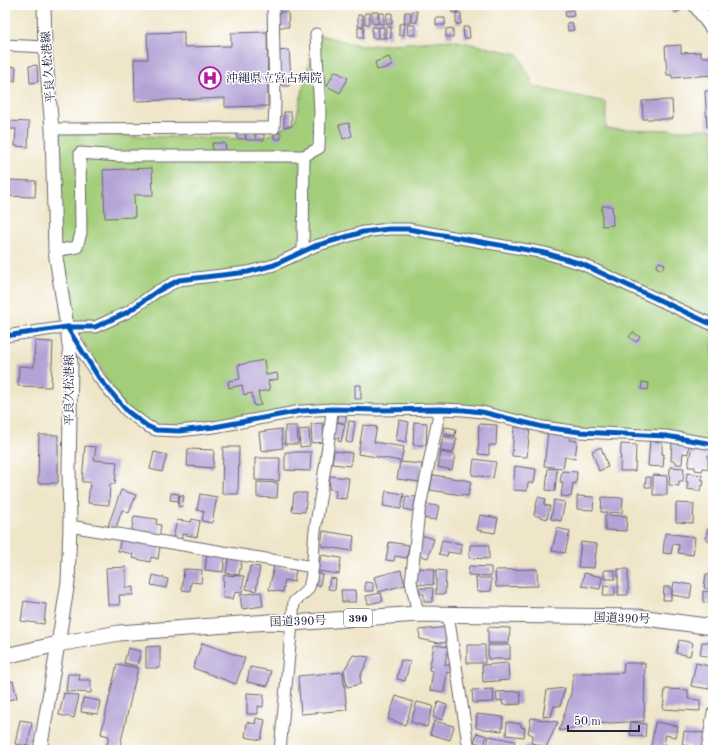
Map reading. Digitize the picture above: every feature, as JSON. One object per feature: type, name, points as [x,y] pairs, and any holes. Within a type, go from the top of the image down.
[{"type":"highway","name":"国道390号","points":[[5,656],[58,644],[120,633],[269,622],[292,623],[418,614],[639,617],[713,628]]},
{"type":"main road","name":"平良久松港線","points":[[40,750],[68,582],[70,526],[69,469],[71,364],[67,327],[55,251],[52,129],[45,47],[44,5]]},
{"type":"main road","points":[[695,5],[713,30]]},
{"type":"street","points":[[52,129],[274,128],[275,103],[273,5]]},
{"type":"street","points":[[55,251],[78,247],[81,233],[80,153],[119,156],[304,156],[319,148],[320,112],[316,34]]},
{"type":"street","points":[[5,45],[45,47]]},
{"type":"street","points":[[303,252],[304,156]]},
{"type":"street","points":[[5,336],[67,327],[95,327],[128,312],[156,292],[179,280],[248,272],[274,265],[315,246],[363,232],[389,228],[408,229],[546,253],[582,264],[713,325]]},
{"type":"street","points":[[67,327],[99,378],[127,411],[147,426],[156,430],[179,431],[214,427],[300,411],[332,409],[440,409],[482,412],[543,427],[580,432],[666,436],[713,444]]},
{"type":"street","points":[[280,750],[294,602],[308,589],[313,567],[315,533],[329,448],[332,409]]},
{"type":"street","points":[[418,614],[411,582],[419,512],[440,409]]},
{"type":"street","points":[[70,526],[313,567]]},
{"type":"street","points":[[448,615],[469,750]]},
{"type":"street","points":[[707,750],[713,713]]},
{"type":"green space","points":[[316,34],[362,46],[452,40],[518,54],[535,87],[606,102],[606,129],[713,129],[713,443],[532,424],[440,409],[332,409],[156,430],[125,408],[78,333],[68,333],[55,251],[58,134],[261,139],[295,122]]},
{"type":"building","points":[[457,5],[458,12],[452,13],[450,6]]},
{"type":"building","points":[[671,5],[685,5],[686,7],[675,13]]},
{"type":"building","points":[[573,10],[574,16],[566,17],[565,11]]},
{"type":"building","points":[[412,11],[417,11],[417,22],[411,22]]},
{"type":"building","points":[[278,12],[288,12],[289,27],[278,27]]},
{"type":"building","points":[[372,12],[378,12],[378,24],[372,23]]},
{"type":"building","points":[[405,12],[410,12],[410,23],[404,23]]},
{"type":"building","points":[[365,13],[370,13],[370,24],[365,24]]},
{"type":"building","points":[[379,13],[384,13],[384,24],[379,24]]},
{"type":"building","points":[[387,13],[392,13],[392,24],[386,24]]},
{"type":"building","points":[[456,13],[461,13],[461,24],[456,24]]},
{"type":"building","points":[[358,15],[363,15],[363,26],[358,26]]},
{"type":"building","points":[[436,18],[445,18],[445,25],[436,25]]},
{"type":"building","points":[[572,22],[574,30],[568,31],[567,23]]},
{"type":"building","points":[[399,24],[405,24],[404,35],[399,35]]},
{"type":"building","points":[[407,25],[415,25],[415,35],[408,35]]},
{"type":"building","points":[[358,27],[364,27],[363,38],[358,38]]},
{"type":"building","points":[[372,27],[378,27],[378,38],[372,38]]},
{"type":"building","points":[[379,27],[384,27],[384,38],[379,38]]},
{"type":"building","points":[[386,27],[391,27],[391,38],[386,38]]},
{"type":"building","points":[[463,27],[469,27],[470,38],[464,38]]},
{"type":"building","points":[[453,28],[453,37],[446,37],[446,29]]},
{"type":"building","points":[[184,32],[184,47],[231,46],[231,33],[267,32],[268,106],[225,107],[225,98],[135,101],[134,59],[148,59],[147,33]]},
{"type":"building","points":[[681,45],[681,53],[701,52],[701,57],[713,57],[713,75],[672,78],[672,75],[667,75],[665,46]]},
{"type":"building","points":[[289,50],[291,78],[280,79],[278,51]]},
{"type":"building","points":[[389,57],[393,66],[377,70],[375,62]]},
{"type":"building","points":[[37,65],[38,82],[30,83],[29,66]]},
{"type":"building","points":[[5,66],[16,67],[15,81],[5,80]]},
{"type":"building","points":[[335,71],[348,78],[340,93],[327,86]]},
{"type":"building","points":[[283,79],[289,79],[289,86],[283,86]]},
{"type":"building","points":[[705,91],[713,91],[713,126],[707,127]]},
{"type":"building","points":[[672,100],[673,119],[643,119],[642,101]]},
{"type":"building","points":[[284,112],[291,112],[292,126],[284,127]]},
{"type":"building","points":[[8,121],[29,122],[28,147],[15,146],[16,129],[8,129]]},
{"type":"building","points":[[349,123],[352,136],[343,139],[339,125]]},
{"type":"building","points":[[237,133],[245,134],[245,139],[237,139]]},
{"type":"building","points":[[246,133],[254,133],[255,140],[246,140]]},
{"type":"building","points":[[274,133],[281,133],[281,139],[274,139]]},
{"type":"building","points":[[256,134],[264,134],[264,140],[256,140]]},
{"type":"building","points":[[212,143],[225,143],[226,150],[213,150]]},
{"type":"building","points":[[152,168],[153,195],[134,195],[135,217],[105,218],[103,170]]},
{"type":"building","points":[[5,180],[36,181],[35,197],[5,196]]},
{"type":"building","points":[[602,206],[612,206],[613,225],[602,226]]},
{"type":"building","points":[[659,262],[665,264],[662,270],[656,267]]},
{"type":"building","points":[[633,332],[640,337],[636,342],[629,337]]},
{"type":"building","points":[[35,341],[53,342],[51,387],[18,386],[19,366],[34,367]]},
{"type":"building","points":[[264,360],[266,375],[277,373],[278,379],[268,381],[270,390],[258,392],[261,405],[254,406],[252,393],[244,395],[242,385],[229,388],[228,381],[240,379],[238,365]]},
{"type":"building","points":[[642,382],[649,383],[648,390],[641,389]]},
{"type":"building","points":[[355,385],[361,385],[361,399],[355,399]]},
{"type":"building","points":[[339,414],[346,415],[346,422],[338,422]]},
{"type":"building","points":[[399,420],[409,422],[406,442],[396,440]]},
{"type":"building","points":[[349,421],[355,422],[352,443],[346,442]]},
{"type":"building","points":[[335,422],[345,424],[341,442],[338,441],[339,438],[332,437]]},
{"type":"building","points":[[414,422],[427,423],[426,445],[413,445]]},
{"type":"building","points":[[323,423],[324,442],[312,443],[311,424]]},
{"type":"building","points":[[479,424],[497,425],[496,445],[489,445],[489,455],[478,454]]},
{"type":"building","points":[[363,425],[377,427],[374,442],[404,447],[401,461],[358,454]]},
{"type":"building","points":[[285,426],[297,426],[298,444],[285,444]]},
{"type":"building","points":[[445,427],[456,429],[455,436],[444,434]]},
{"type":"building","points":[[514,427],[530,428],[527,457],[512,456]]},
{"type":"building","points":[[281,429],[283,448],[261,451],[259,432]]},
{"type":"building","points":[[309,429],[310,446],[300,447],[299,430]]},
{"type":"building","points":[[548,433],[570,436],[569,440],[577,441],[575,459],[565,457],[563,468],[544,466]]},
{"type":"building","points":[[39,435],[58,435],[58,483],[38,483]]},
{"type":"building","points":[[443,436],[457,438],[453,453],[440,451]]},
{"type":"building","points":[[650,440],[662,441],[662,454],[664,454],[663,467],[648,466]]},
{"type":"building","points":[[672,442],[689,443],[688,454],[683,453],[682,464],[676,464],[676,461],[671,461]]},
{"type":"building","points":[[621,444],[636,445],[635,471],[620,471]]},
{"type":"building","points":[[692,444],[713,447],[712,455],[708,455],[708,469],[703,468],[702,471],[695,470],[695,467],[688,467]]},
{"type":"building","points":[[85,446],[96,447],[94,460],[117,462],[115,484],[110,484],[109,505],[88,503],[90,482],[82,482]]},
{"type":"building","points":[[223,447],[239,447],[238,494],[222,494]]},
{"type":"building","points":[[601,447],[608,467],[599,471],[592,451]]},
{"type":"building","points":[[188,449],[214,450],[213,468],[187,466]]},
{"type":"building","points":[[334,451],[352,453],[350,466],[332,464]]},
{"type":"building","points":[[154,452],[167,455],[162,472],[150,469]]},
{"type":"building","points":[[285,452],[311,452],[310,471],[285,470]]},
{"type":"building","points":[[441,452],[455,455],[452,470],[438,467]]},
{"type":"building","points":[[255,458],[280,458],[279,481],[255,480]]},
{"type":"building","points":[[474,459],[496,462],[493,478],[472,475]]},
{"type":"building","points":[[400,462],[422,464],[420,482],[397,479]]},
{"type":"building","points":[[515,466],[536,469],[534,483],[528,483],[527,491],[513,490]]},
{"type":"building","points":[[670,467],[684,468],[683,481],[679,481],[679,486],[669,485]]},
{"type":"building","points":[[548,468],[557,469],[555,491],[546,490]]},
{"type":"building","points":[[562,471],[577,472],[576,484],[573,483],[571,497],[561,496],[563,482],[560,482]]},
{"type":"building","points":[[687,473],[702,475],[702,480],[704,480],[700,491],[687,489]]},
{"type":"building","points":[[433,475],[471,481],[468,496],[430,490]]},
{"type":"building","points":[[653,475],[667,476],[667,495],[653,495]]},
{"type":"building","points":[[330,476],[349,478],[346,499],[335,498],[336,490],[329,489]]},
{"type":"building","points":[[646,477],[651,477],[651,487],[645,487]]},
{"type":"building","points":[[257,482],[278,483],[277,498],[257,497]]},
{"type":"building","points":[[121,490],[136,495],[129,513],[122,510],[116,528],[108,526]]},
{"type":"building","points":[[386,491],[404,494],[401,509],[383,506]]},
{"type":"building","points":[[171,493],[179,494],[178,501],[170,500]]},
{"type":"building","points":[[294,493],[307,493],[305,512],[292,511]]},
{"type":"building","points":[[200,494],[217,497],[212,523],[202,521],[204,511],[197,510]]},
{"type":"building","points":[[180,495],[184,496],[182,507],[178,506]]},
{"type":"building","points":[[406,496],[416,497],[413,511],[404,509]]},
{"type":"building","points":[[577,496],[594,497],[593,510],[577,509]]},
{"type":"building","points":[[538,497],[546,499],[544,505],[550,506],[547,519],[534,515]]},
{"type":"building","points":[[602,497],[623,498],[622,513],[601,512]]},
{"type":"building","points":[[554,500],[565,502],[561,521],[551,519]]},
{"type":"building","points":[[676,503],[694,504],[693,523],[676,522]]},
{"type":"building","points":[[424,504],[439,506],[436,520],[422,518]]},
{"type":"building","points":[[480,515],[498,518],[495,533],[477,530]]},
{"type":"building","points":[[605,515],[627,516],[626,531],[605,530]]},
{"type":"building","points":[[134,516],[157,519],[156,524],[161,525],[159,539],[131,534]]},
{"type":"building","points":[[192,519],[200,521],[197,537],[182,534],[181,541],[173,539],[177,520],[191,522]]},
{"type":"building","points":[[557,528],[570,531],[565,553],[552,551]]},
{"type":"building","points":[[708,529],[713,530],[713,541],[706,540]]},
{"type":"building","points":[[323,531],[354,536],[352,551],[321,546]]},
{"type":"building","points":[[665,533],[695,537],[693,555],[678,553],[679,545],[673,544],[671,554],[663,553]]},
{"type":"building","points":[[421,535],[434,539],[428,558],[415,554]]},
{"type":"building","points":[[121,538],[160,546],[158,559],[151,557],[150,562],[132,558],[133,554],[118,551]]},
{"type":"building","points":[[442,540],[462,544],[461,554],[448,552],[447,556],[439,554]]},
{"type":"building","points":[[389,542],[409,545],[407,558],[395,556],[394,561],[386,560]]},
{"type":"building","points":[[581,542],[597,544],[594,568],[578,567]]},
{"type":"building","points":[[470,545],[489,545],[489,559],[469,558]]},
{"type":"building","points":[[207,553],[225,556],[223,572],[205,570]]},
{"type":"building","points":[[321,555],[341,558],[339,574],[318,571]]},
{"type":"building","points":[[229,557],[242,559],[239,575],[226,573]]},
{"type":"building","points":[[250,566],[260,567],[256,591],[246,589]]},
{"type":"building","points":[[274,566],[296,570],[294,582],[285,580],[283,592],[269,590]]},
{"type":"building","points":[[469,566],[491,567],[491,576],[468,575]]},
{"type":"building","points":[[126,567],[126,588],[133,587],[133,595],[119,595],[120,605],[108,605],[106,568]]},
{"type":"building","points":[[417,568],[434,569],[433,585],[416,584]]},
{"type":"building","points":[[184,569],[202,570],[201,583],[191,582],[190,591],[182,590]]},
{"type":"building","points":[[537,569],[538,586],[496,587],[495,570]]},
{"type":"building","points":[[618,569],[628,569],[628,595],[618,595]]},
{"type":"building","points":[[401,570],[405,585],[378,592],[374,577]]},
{"type":"building","points":[[436,570],[446,571],[445,594],[436,594]]},
{"type":"building","points":[[604,570],[615,570],[615,579],[604,579]]},
{"type":"building","points":[[315,573],[322,574],[320,586],[313,584]]},
{"type":"building","points":[[584,573],[602,577],[600,589],[582,586]]},
{"type":"building","points":[[706,574],[713,575],[713,589],[704,588]]},
{"type":"building","points":[[153,575],[168,579],[166,588],[151,585]]},
{"type":"building","points":[[224,575],[244,576],[242,593],[235,592],[233,599],[223,598]]},
{"type":"building","points":[[330,578],[336,579],[335,590],[328,589]]},
{"type":"building","points":[[476,578],[491,578],[491,591],[477,592]]},
{"type":"building","points":[[365,582],[373,583],[373,591],[365,591]]},
{"type":"building","points":[[674,582],[692,585],[690,598],[672,595]]},
{"type":"building","points":[[604,586],[615,587],[615,596],[603,596]]},
{"type":"building","points":[[664,587],[671,587],[671,600],[663,600]]},
{"type":"building","points":[[420,588],[433,588],[432,602],[424,602],[424,594],[420,594]]},
{"type":"building","points":[[341,590],[355,590],[356,602],[342,602]]},
{"type":"building","points":[[703,591],[713,592],[713,603],[703,602]]},
{"type":"building","points":[[261,592],[263,606],[242,609],[240,595]]},
{"type":"building","points":[[381,593],[383,601],[368,604],[366,596]]},
{"type":"building","points":[[24,601],[46,604],[44,624],[21,621]]},
{"type":"building","points":[[448,627],[449,642],[439,643],[420,639],[419,630]]},
{"type":"building","points":[[488,627],[510,628],[509,643],[488,643]]},
{"type":"building","points":[[679,640],[693,643],[690,656],[676,653]]},
{"type":"building","points":[[702,642],[713,643],[713,657],[700,655]]},
{"type":"building","points":[[202,643],[245,658],[236,684],[193,668]]},
{"type":"building","points":[[434,645],[448,647],[445,665],[455,666],[454,673],[447,672],[444,692],[430,690],[433,671],[429,670]]},
{"type":"building","points":[[467,645],[485,645],[485,663],[467,663]]},
{"type":"building","points":[[488,645],[510,645],[510,659],[488,659]]},
{"type":"building","points":[[160,646],[160,668],[146,668],[146,647]]},
{"type":"building","points":[[128,648],[141,651],[137,666],[124,663]]},
{"type":"building","points":[[353,655],[369,657],[360,677],[361,684],[347,687],[344,670]]},
{"type":"building","points":[[401,660],[410,662],[405,681],[397,679]]},
{"type":"building","points":[[508,663],[509,680],[483,682],[482,665]]},
{"type":"building","points":[[624,663],[645,663],[644,721],[594,724],[559,731],[571,693],[573,673],[623,673]]},
{"type":"building","points":[[696,663],[713,667],[709,689],[691,686]]},
{"type":"building","points":[[117,664],[138,668],[119,750],[106,750],[109,736],[101,734]]},
{"type":"building","points":[[250,667],[271,671],[268,686],[247,682]]},
{"type":"building","points":[[343,672],[347,710],[301,714],[298,676]]},
{"type":"building","points":[[68,674],[80,674],[79,680],[91,680],[91,693],[66,691]]},
{"type":"building","points":[[13,681],[17,698],[5,701],[5,683]]},
{"type":"building","points":[[565,688],[560,706],[554,706],[551,717],[543,716],[547,690]]},
{"type":"building","points":[[493,689],[494,702],[473,703],[472,690]]},
{"type":"building","points":[[665,689],[688,690],[688,699],[700,700],[700,711],[663,709]]},
{"type":"building","points":[[520,691],[521,704],[503,705],[502,700],[497,701],[496,692]]},
{"type":"building","points":[[64,693],[79,696],[74,718],[59,715]]},
{"type":"building","points":[[247,693],[264,694],[263,707],[258,706],[258,714],[247,714]]},
{"type":"building","points":[[396,696],[413,702],[405,725],[388,719]]},
{"type":"building","points":[[83,698],[100,701],[98,714],[81,712]]},
{"type":"building","points":[[417,702],[433,706],[427,727],[411,722]]},
{"type":"building","points":[[438,702],[447,705],[442,720],[433,717]]},
{"type":"building","points":[[477,714],[503,717],[502,731],[476,728]]},
{"type":"building","points":[[256,718],[265,720],[261,740],[245,737],[247,722],[255,724]]},
{"type":"building","points":[[531,718],[558,722],[546,747],[531,743],[533,735],[528,733]]},
{"type":"building","points":[[20,720],[32,722],[28,746],[15,744]]},
{"type":"building","points":[[434,721],[454,726],[450,740],[430,734]]},
{"type":"building","points":[[507,722],[521,724],[521,727],[525,728],[524,737],[506,735]]},
{"type":"building","points":[[631,722],[646,724],[645,737],[630,735]]},
{"type":"building","points":[[655,722],[678,726],[676,737],[666,735],[663,749],[651,747]]},
{"type":"building","points":[[684,731],[705,733],[703,750],[690,750],[690,746],[682,745]]},
{"type":"building","points":[[477,733],[487,736],[484,745],[474,742]]},
{"type":"building","points":[[489,736],[515,741],[513,750],[486,750]]},
{"type":"building","points":[[526,745],[541,748],[540,750],[525,750]]},
{"type":"cycle path","points":[[5,336],[67,327],[95,327],[128,312],[156,292],[179,280],[248,272],[274,265],[315,246],[363,232],[389,229],[408,229],[545,253],[582,264],[713,325]]},
{"type":"cycle path","points":[[67,327],[99,378],[127,411],[147,426],[156,430],[179,431],[214,427],[301,411],[332,409],[440,409],[482,412],[543,427],[580,432],[666,436],[713,444]]},
{"type":"place","name":"沖縄県立宮古病院","points":[[210,78]]}]
